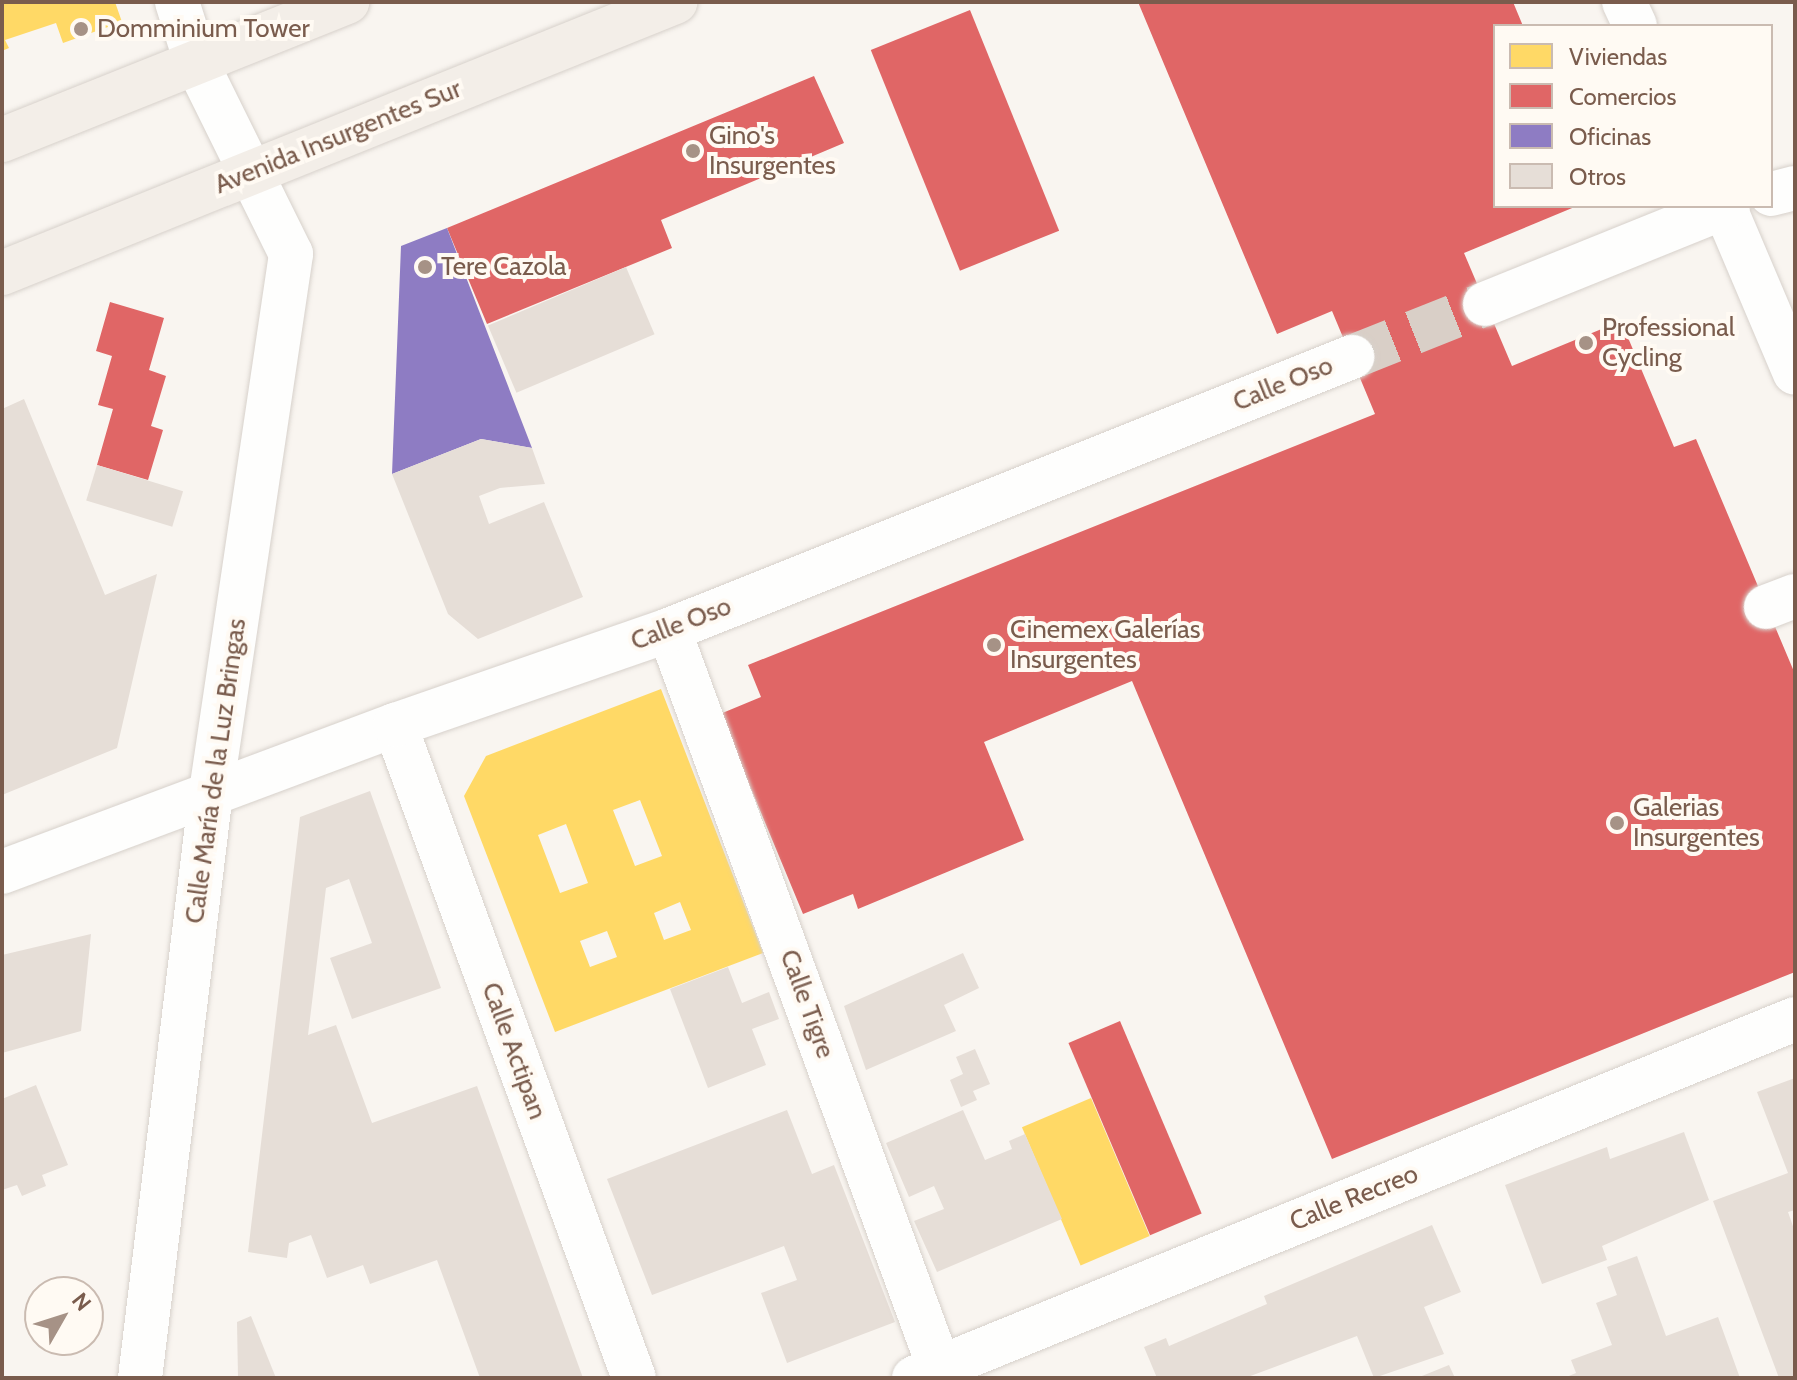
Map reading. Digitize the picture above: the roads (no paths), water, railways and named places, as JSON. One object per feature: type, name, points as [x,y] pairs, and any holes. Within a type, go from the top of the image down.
[{"type":"main road","points":[[2,140],[347,2]]},
{"type":"main road","name":"Avenida Insurgentes Sur","points":[[2,273],[675,2]]},
{"type":"street","points":[[177,2],[196,62]]},
{"type":"street","points":[[1624,2],[1634,24]]},
{"type":"street","name":"Calle María de la Luz Bringas","points":[[140,1378],[211,792],[291,254],[196,62]]},
{"type":"street","points":[[1773,194],[1795,188]]},
{"type":"street","points":[[1485,304],[1720,208]]},
{"type":"street","points":[[1726,208],[1795,373]]},
{"type":"street","name":"Calle Oso","points":[[2,872],[395,725],[669,630],[1352,357]]},
{"type":"street","name":"Calle Tigre","points":[[669,630],[932,1374]]},
{"type":"street","name":"Calle Actipan","points":[[395,725],[634,1378]]},
{"type":"street","name":"Calle Recreo","points":[[932,1374],[1795,1019]]},
{"type":"tunnel","points":[[1352,357],[1485,304]]},
{"type":"place","name":"Domminium Tower","points":[[81,29]]},
{"type":"place","name":"Gino's Insurgentes","points":[[693,151]]},
{"type":"place","name":"Tere Cazola","points":[[425,267]]},
{"type":"place","name":"Professional Cycling","points":[[1586,343]]},
{"type":"place","name":"Cinemex Galerías Insurgentes","points":[[994,645]]},
{"type":"place","name":"Galerias Insurgentes","points":[[1617,823]]}]
